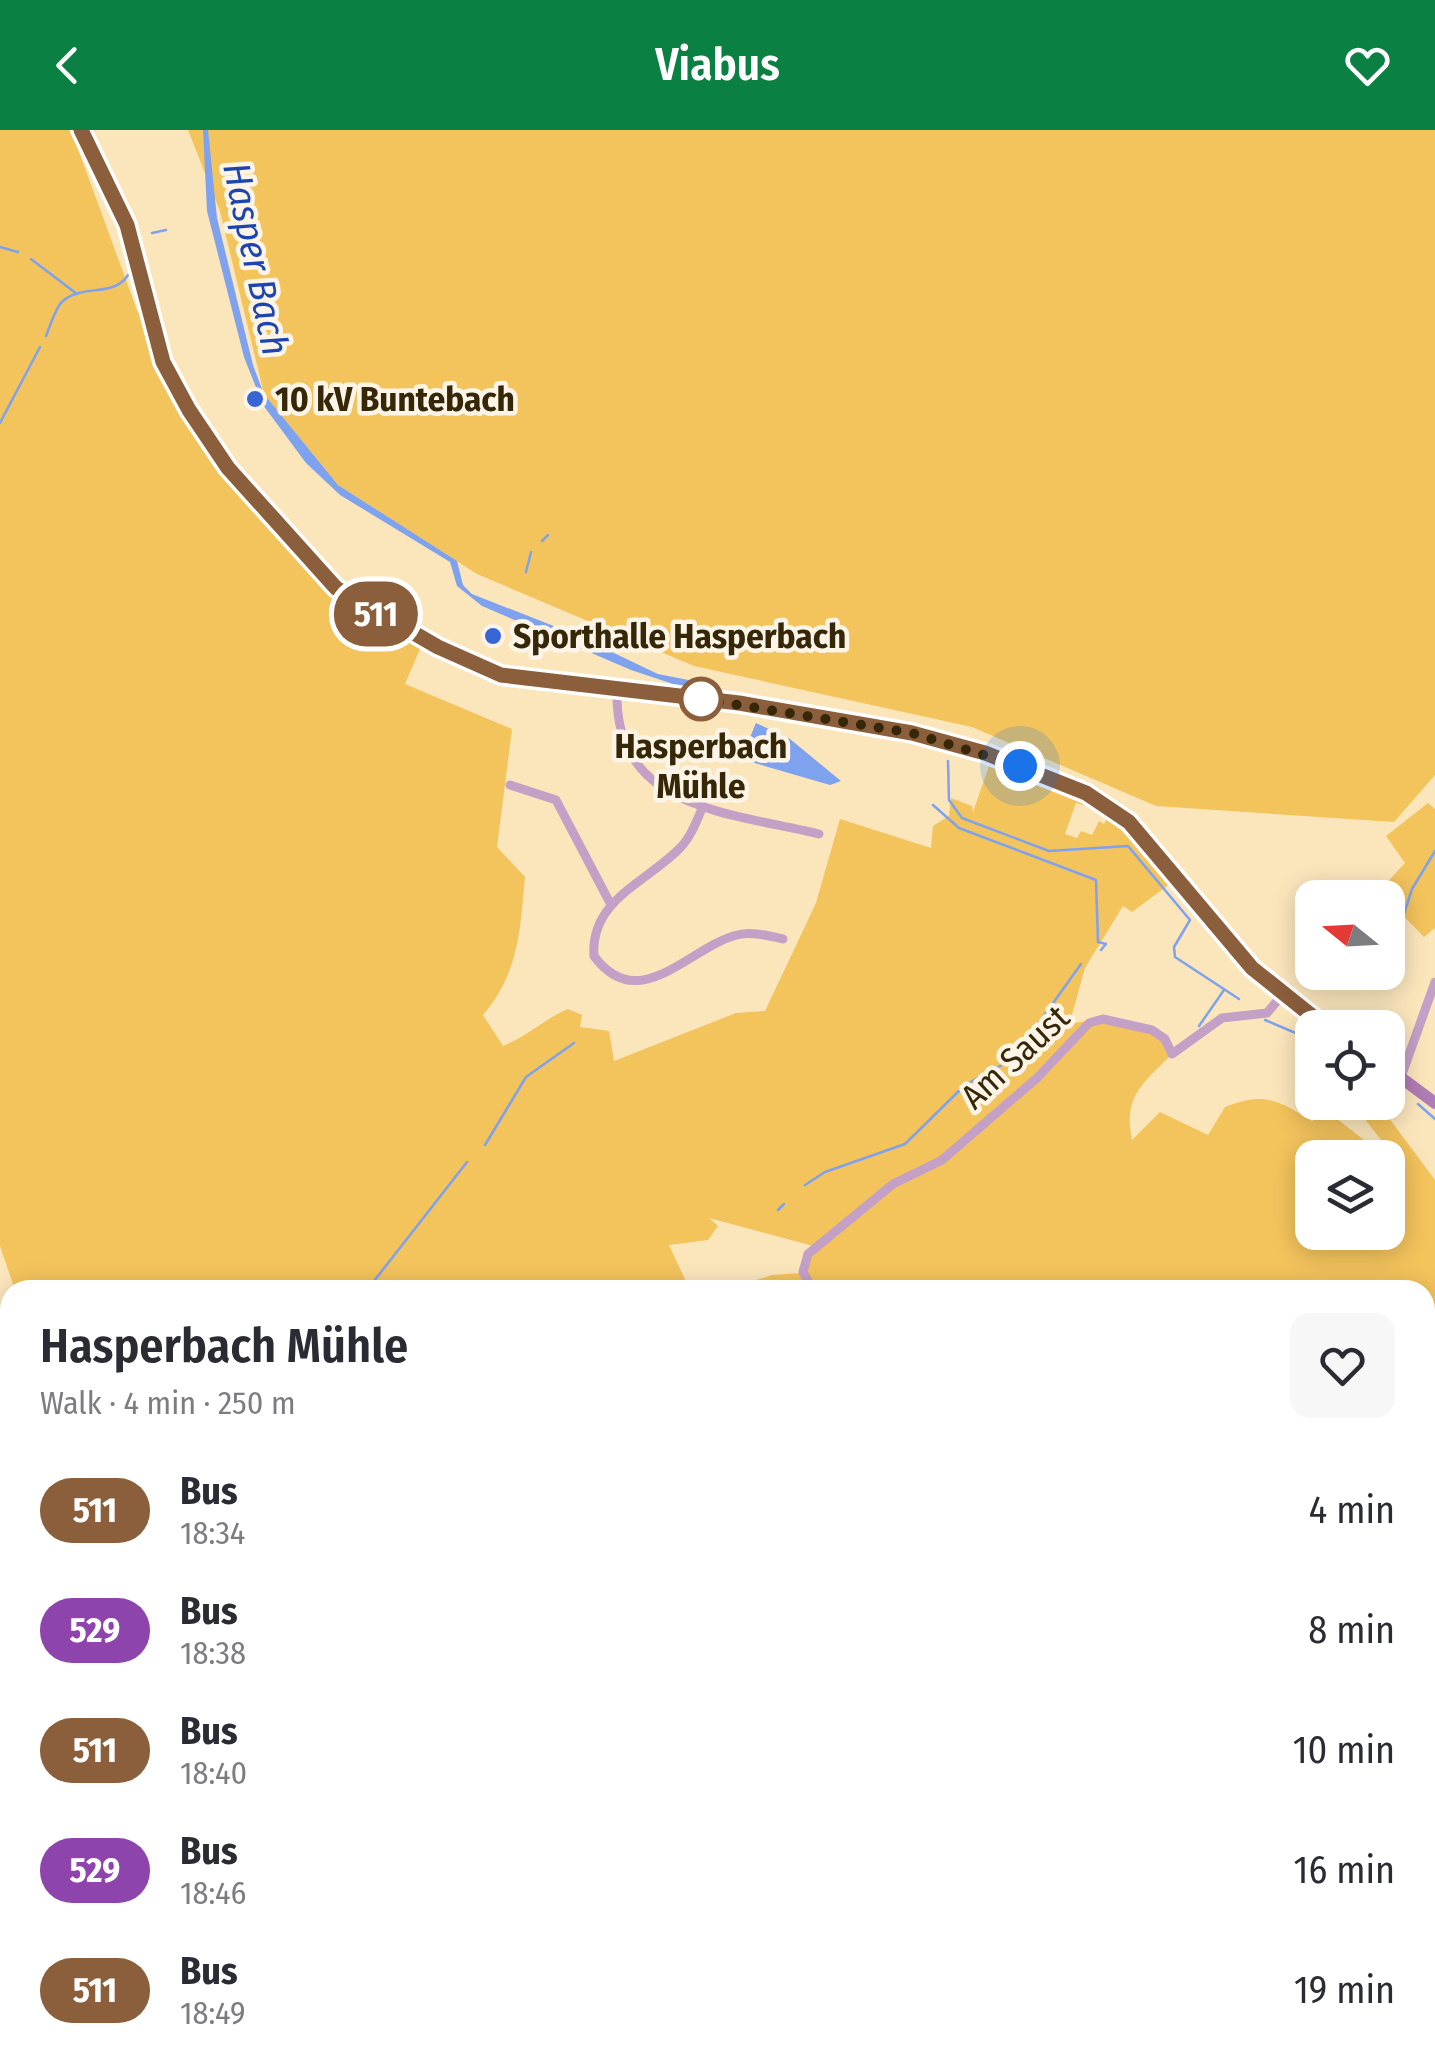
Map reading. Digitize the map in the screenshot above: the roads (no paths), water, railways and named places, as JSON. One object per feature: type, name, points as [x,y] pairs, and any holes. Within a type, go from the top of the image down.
[{"type":"main road","points":[[82,130],[127,225],[163,362],[189,410],[228,468],[336,588],[438,647],[500,675],[739,703],[912,733],[985,753],[1086,793],[1129,822],[1233,946],[1282,995],[1303,1010]]},
{"type":"main road","points":[[1405,1081],[1435,1103]]},
{"type":"street","points":[[618,691],[617,721],[625,748],[640,774],[703,806],[819,834]]},
{"type":"street","points":[[510,784],[556,800],[610,904]]},
{"type":"street","points":[[703,806],[682,846],[610,904],[596,934],[594,956],[606,973],[625,979],[667,974],[718,942],[742,933],[784,939]]},
{"type":"street","points":[[1405,1063],[1435,982]]},
{"type":"street","name":"Am Saust","points":[[807,1280],[803,1272],[808,1254],[893,1184],[942,1160],[1037,1078],[1089,1022],[1102,1018],[1152,1030],[1160,1034],[1172,1054],[1222,1018],[1267,1013],[1282,995]]},
{"type":"water","points":[[203,130],[208,130],[217,218],[253,365],[264,394],[338,485],[457,561],[463,585],[472,594],[574,634],[658,674],[719,686],[718,690],[682,687],[631,670],[482,606],[457,586],[450,562],[340,495],[306,463],[263,405],[244,357],[207,211]]},
{"type":"water","points":[[756,723],[790,739],[841,781],[830,785],[741,759]]},
{"type":"waterway","points":[[152,233],[166,230]]},
{"type":"waterway","points":[[0,247],[18,252]]},
{"type":"waterway","points":[[31,259],[77,294]]},
{"type":"waterway","points":[[46,336],[60,304],[68,297],[114,287],[128,275]]},
{"type":"waterway","points":[[0,423],[40,347]]},
{"type":"waterway","points":[[542,541],[548,535]]},
{"type":"waterway","points":[[526,572],[531,552]]},
{"type":"waterway","name":"Hasper Bach","points":[[948,761],[949,800],[962,818],[1049,851],[1128,846],[1190,920],[1174,947],[1175,957],[1239,999]]},
{"type":"waterway","points":[[933,805],[959,828],[1096,880],[1098,942],[1106,944],[1101,950]]},
{"type":"waterway","points":[[1405,911],[1412,889],[1435,851]]},
{"type":"waterway","points":[[805,1185],[825,1172],[905,1144],[965,1085],[1013,1059],[1081,964]]},
{"type":"waterway","points":[[1199,1026],[1224,990]]},
{"type":"waterway","name":"Hasper Bach","points":[[1265,1020],[1295,1033]]},
{"type":"waterway","points":[[485,1145],[526,1077],[574,1043]]},
{"type":"waterway","name":"Hasper Bach","points":[[1418,1104],[1435,1119]]},
{"type":"waterway","points":[[375,1280],[467,1162]]},
{"type":"waterway","points":[[778,1210],[784,1204]]},
{"type":"place","name":"10 kV Buntebach","points":[[255,399]]},
{"type":"place","name":"Sporthalle Hasperbach","points":[[493,636]]},
{"type":"place","name":"Hasperbach Mühle","points":[[701,699]]}]
